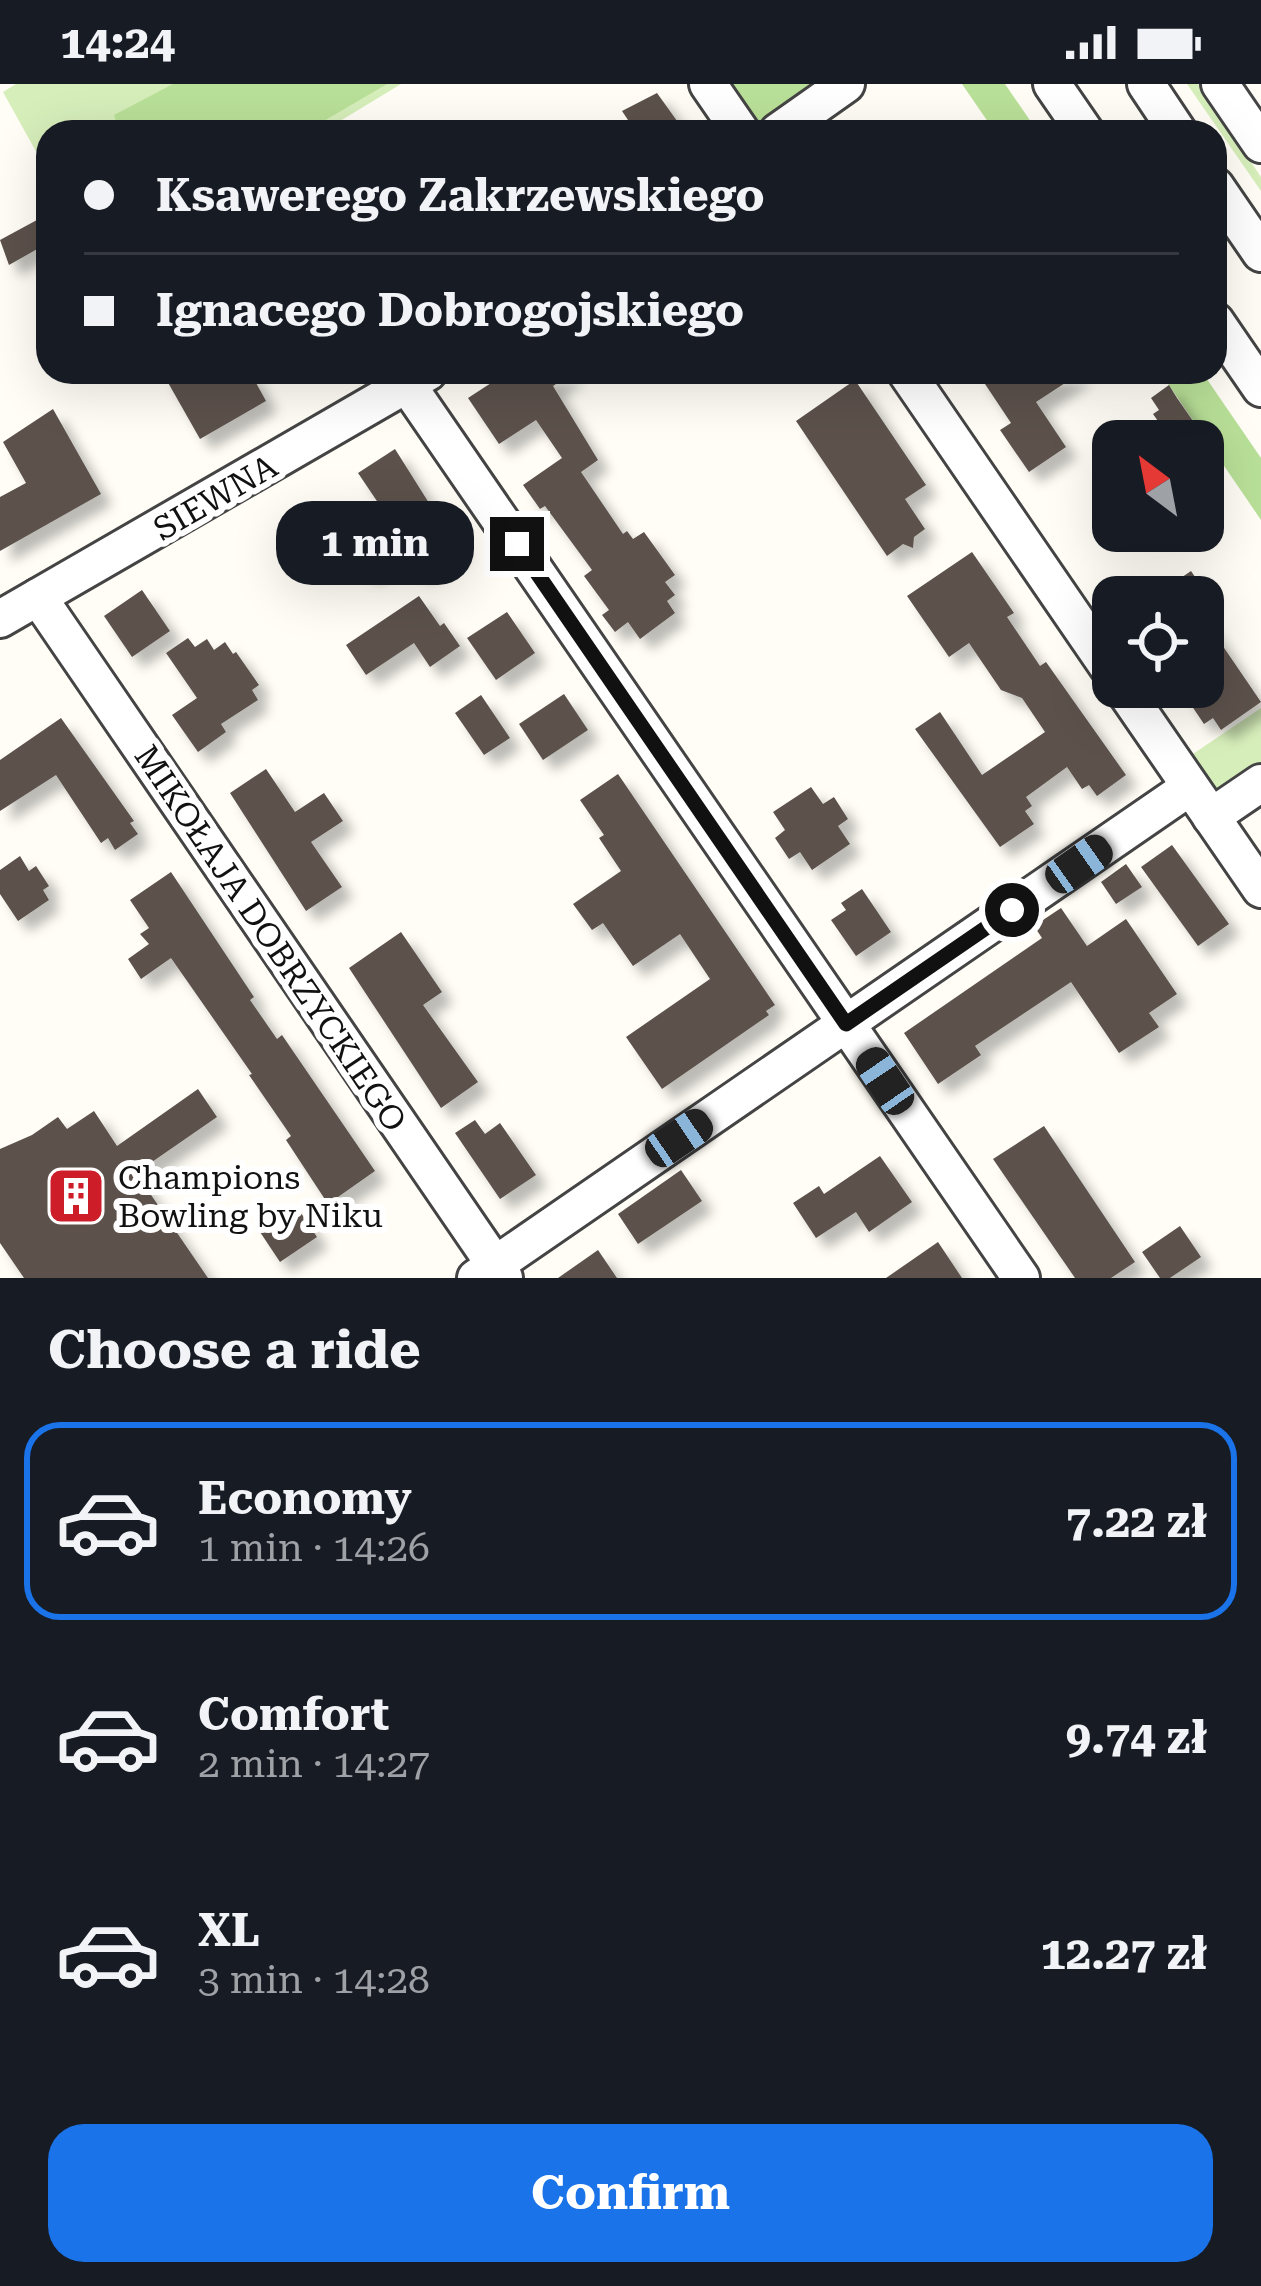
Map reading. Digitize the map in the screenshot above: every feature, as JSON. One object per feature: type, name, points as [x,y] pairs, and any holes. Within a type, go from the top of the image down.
[{"type":"street","points":[[708,84],[733,120]]},
{"type":"street","points":[[795,120],[846,84]]},
{"type":"street","points":[[1052,84],[1077,120]]},
{"type":"street","points":[[1146,84],[1170,120]]},
{"type":"street","points":[[1220,84],[1261,144]]},
{"type":"street","points":[[1227,203],[1261,253]]},
{"type":"street","points":[[1227,338],[1261,388]]},
{"type":"street","name":"SIEWNA","points":[[0,619],[409,384]]},
{"type":"street","points":[[421,384],[846,1024],[1021,1278]]},
{"type":"street","points":[[914,384],[1092,643]]},
{"type":"street","name":"MIKOŁAJA DOBRZYCKIEGO","points":[[38,597],[492,1274]]},
{"type":"street","points":[[1136,708],[1261,889]]},
{"type":"street","points":[[492,1274],[846,1024],[1201,802],[1261,783]]},
{"type":"green space","points":[[16,84],[401,84],[342,120],[36,120],[36,151],[3,92]]},
{"type":"green space","points":[[173,84],[387,84],[326,120],[116,120],[114,115]]},
{"type":"green space","points":[[728,84],[819,84],[782,120],[753,120]]},
{"type":"green space","points":[[962,84],[1005,84],[1030,120],[987,120]]},
{"type":"green space","points":[[1187,84],[1198,84],[1222,120],[1212,120]]},
{"type":"green space","points":[[1227,127],[1261,177],[1261,191],[1227,142]]},
{"type":"green space","points":[[1168,384],[1210,384],[1261,458],[1261,520],[1224,466],[1224,420],[1193,420]]},
{"type":"green space","points":[[1261,708],[1261,772],[1220,793],[1190,756]]},
{"type":"building","points":[[657,93],[676,120],[628,120],[622,111]]},
{"type":"building","points":[[36,220],[36,250],[9,265],[0,240]]},
{"type":"building","points":[[169,384],[257,384],[266,401],[200,439]]},
{"type":"building","points":[[490,384],[556,384],[598,460],[581,472],[623,534],[627,531],[633,539],[644,532],[675,575],[665,582],[675,595],[667,601],[675,613],[640,639],[628,622],[615,632],[602,615],[609,610],[584,576],[592,570],[545,506],[540,509],[523,485],[562,458],[536,420],[499,444],[468,398]]},
{"type":"building","points":[[849,384],[858,384],[926,485],[905,499],[925,529],[914,537],[913,548],[903,544],[887,556],[796,421]]},
{"type":"building","points":[[985,384],[1064,384],[1036,402],[1066,447],[1029,472],[1000,430],[1011,423]]},
{"type":"building","points":[[1169,385],[1193,420],[1157,420],[1153,414],[1159,410],[1151,398]]},
{"type":"building","points":[[53,409],[101,494],[0,551],[0,497],[26,483],[3,442]]},
{"type":"building","points":[[395,449],[458,549],[418,572],[404,547],[367,573],[354,554],[367,545],[358,532],[385,513],[358,473]]},
{"type":"building","points":[[972,552],[1014,613],[1007,617],[1040,666],[1046,662],[1126,775],[1097,796],[1089,785],[1082,789],[1067,767],[1026,797],[1032,806],[1025,811],[1034,824],[1000,847],[915,729],[940,712],[982,775],[1045,732],[1022,698],[1001,690],[969,643],[949,657],[907,596]]},
{"type":"building","points":[[142,590],[170,631],[132,657],[104,616]]},
{"type":"building","points":[[419,596],[460,646],[430,667],[414,643],[366,675],[346,645]]},
{"type":"building","points":[[507,612],[535,653],[496,680],[467,638]]},
{"type":"building","points":[[188,638],[195,647],[207,639],[214,650],[225,642],[259,685],[252,690],[258,700],[221,724],[226,732],[198,752],[172,715],[197,698],[166,653]]},
{"type":"building","points":[[1224,648],[1261,702],[1221,730],[1213,718],[1204,724],[1193,708],[1224,708]]},
{"type":"building","points":[[564,694],[588,730],[543,760],[519,724]]},
{"type":"building","points":[[481,695],[510,738],[484,755],[455,713]]},
{"type":"building","points":[[61,718],[134,821],[130,823],[138,834],[115,850],[108,838],[101,843],[56,775],[0,811],[0,760]]},
{"type":"building","points":[[266,769],[295,812],[324,793],[343,821],[311,842],[342,887],[306,911],[230,793]]},
{"type":"building","points":[[618,774],[775,1005],[766,1011],[769,1015],[662,1089],[626,1037],[710,979],[680,934],[633,966],[603,923],[592,930],[573,904],[621,871],[580,800]]},
{"type":"building","points":[[811,787],[823,804],[834,797],[848,819],[838,826],[850,844],[812,870],[800,852],[789,859],[775,838],[785,830],[773,812]]},
{"type":"building","points":[[1172,845],[1229,924],[1198,946],[1141,867]]},
{"type":"building","points":[[20,856],[29,871],[36,866],[49,886],[43,890],[49,900],[18,921],[0,894],[0,870]]},
{"type":"building","points":[[1126,864],[1142,887],[1116,904],[1101,882]]},
{"type":"building","points":[[171,872],[254,997],[250,1000],[277,1039],[282,1035],[375,1171],[328,1204],[286,1140],[291,1136],[252,1074],[171,958],[141,979],[128,959],[149,944],[140,934],[149,928],[130,900]]},
{"type":"building","points":[[862,889],[891,932],[856,956],[831,920],[846,910],[841,903]]},
{"type":"building","points":[[1061,908],[1087,946],[1126,919],[1177,994],[1149,1013],[1159,1027],[1119,1053],[1071,982],[975,1046],[981,1055],[938,1084],[904,1033],[1042,938],[1034,926]]},
{"type":"building","points":[[401,932],[442,992],[423,1005],[478,1082],[441,1108],[349,968]]},
{"type":"building","name":"Champions Bowling by Niku","points":[[198,1089],[217,1117],[136,1173],[208,1278],[24,1278],[0,1243],[0,1149],[58,1117],[67,1129],[94,1111],[117,1146]]},
{"type":"building","points":[[475,1120],[485,1134],[500,1123],[536,1175],[500,1199],[455,1133]]},
{"type":"building","points":[[1044,1126],[1135,1262],[1111,1278],[1075,1278],[993,1159]]},
{"type":"building","points":[[880,1156],[912,1202],[869,1232],[856,1212],[816,1238],[793,1203],[819,1186],[824,1194]]},
{"type":"building","points":[[681,1170],[702,1201],[638,1244],[618,1214]]},
{"type":"building","points":[[297,1207],[317,1237],[280,1262],[260,1232]]},
{"type":"building","points":[[1180,1226],[1201,1257],[1170,1278],[1160,1278],[1142,1252]]},
{"type":"building","points":[[938,1242],[962,1278],[886,1278]]},
{"type":"building","points":[[598,1250],[617,1278],[558,1278]]},
{"type":"place","name":"Champions Bowling by Niku","points":[[76,1196]]},
{"type":"route","points":[[517,544],[846,1024],[1012,910]]}]
